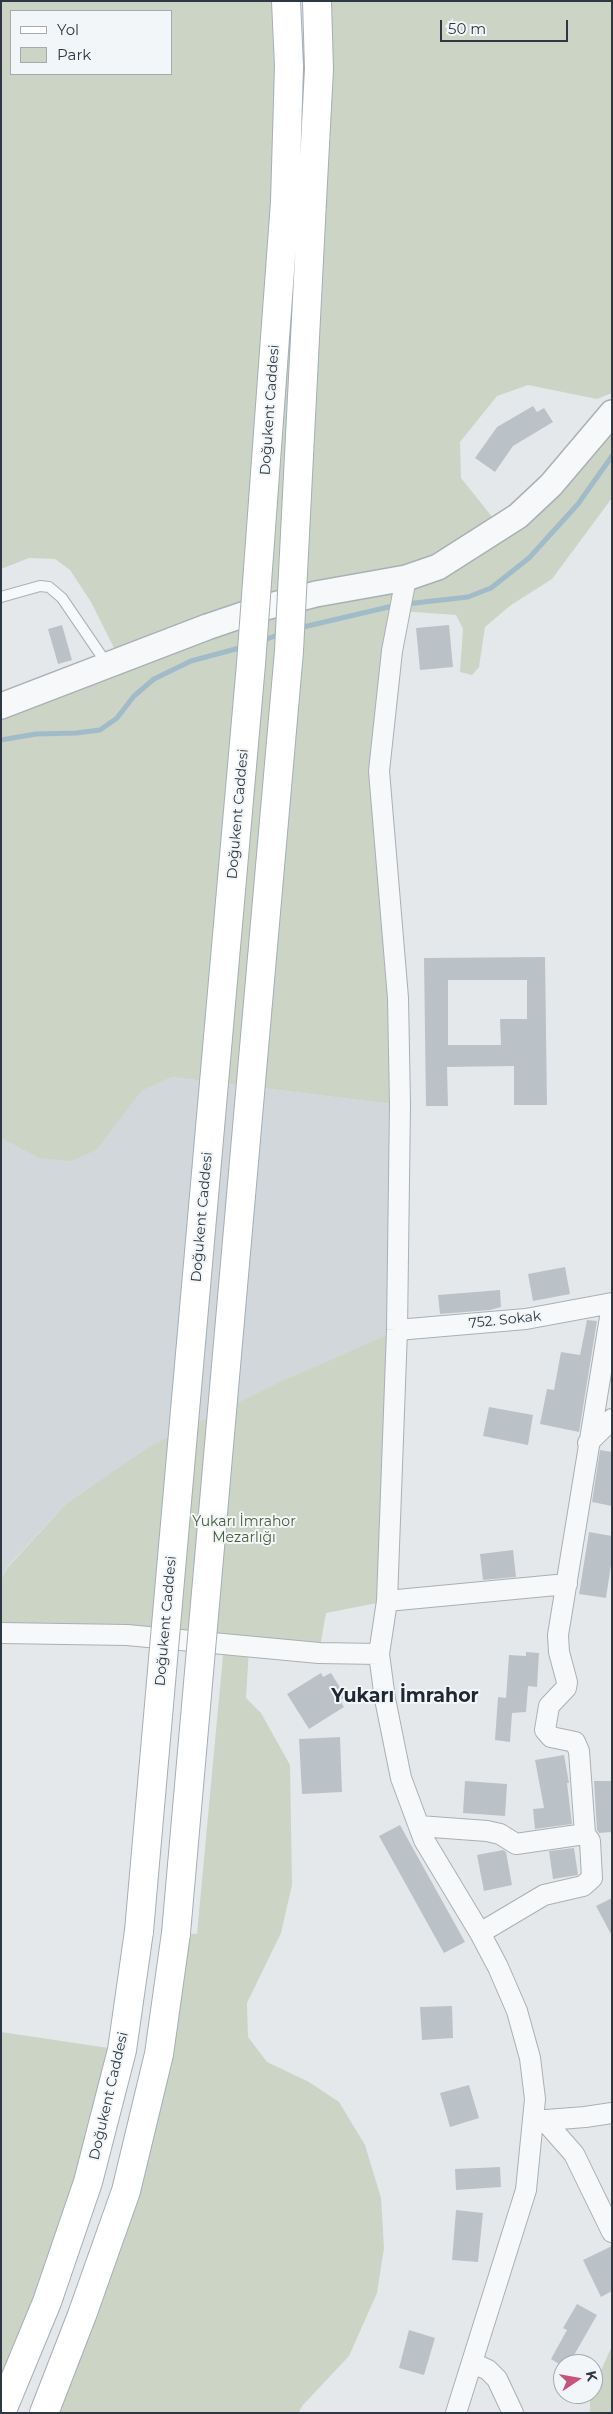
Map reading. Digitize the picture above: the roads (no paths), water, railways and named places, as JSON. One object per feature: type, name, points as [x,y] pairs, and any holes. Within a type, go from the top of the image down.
[{"type":"main road","name":"Doğukent Caddesi","points":[[44,2413],[82,2315],[126,2191],[159,2054],[176,1933],[289,651],[298,202],[288,66],[286,1]]},
{"type":"main road","name":"Doğukent Caddesi","points":[[1,2412],[47,2302],[88,2182],[122,2050],[139,1931],[252,664],[298,202],[319,68],[317,1]]},
{"type":"street","points":[[1,706],[266,607],[316,594],[406,578],[438,567],[518,516],[551,485],[592,439],[612,413]]},
{"type":"street","points":[[406,578],[392,651],[379,771],[398,998],[400,1105],[396,1330],[387,1601],[379,1654],[385,1699],[401,1778],[424,1840],[480,1933],[517,2011],[530,2058],[539,2120],[526,2190],[473,2363],[453,2410]]},
{"type":"street","points":[[480,1933],[540,1898],[588,1883],[592,1874],[590,1842],[585,1834],[579,1751],[575,1742],[571,1739],[550,1737],[546,1730],[549,1706],[566,1688],[567,1682],[559,1652],[558,1635],[612,1304]]},
{"type":"street","name":"752. Sokak","points":[[396,1330],[526,1319],[612,1304]]},
{"type":"street","points":[[588,1444],[612,1419]]},
{"type":"street","points":[[387,1601],[567,1584]]},
{"type":"street","points":[[1,1633],[127,1635],[319,1653],[379,1654]]},
{"type":"street","points":[[419,1826],[488,1831],[500,1834],[516,1844],[585,1834]]},
{"type":"street","points":[[539,2120],[612,2113]]},
{"type":"street","points":[[539,2120],[574,2154],[612,2232]]},
{"type":"street","points":[[473,2363],[488,2370],[497,2379],[513,2413]]},
{"type":"lane","points":[[1,597],[40,586],[49,587],[62,598],[109,667]]},
{"type":"waterway","points":[[406,604],[468,597],[491,588],[529,558],[578,504],[612,456]]},
{"type":"waterway","points":[[299,628],[397,605]]},
{"type":"waterway","points":[[261,641],[281,634]]},
{"type":"waterway","points":[[1,740],[36,734],[100,730],[117,718],[134,696],[154,679],[191,661],[243,647]]},
{"type":"district","name":"Yukarı İmrahor","points":[[405,1696]]},
{"type":"park label","name":"Yukarı İmrahor Mezarlığı","points":[[244,1530]]}]
